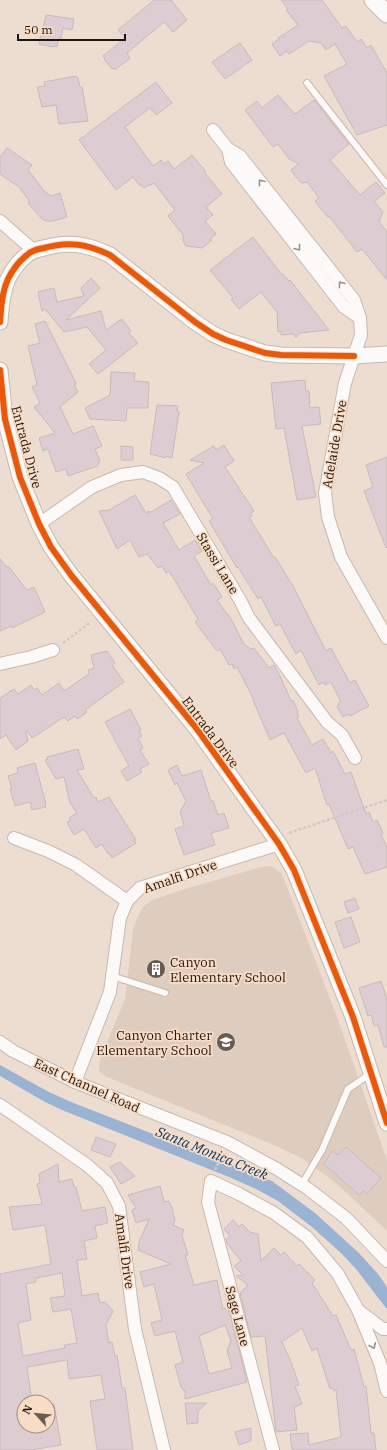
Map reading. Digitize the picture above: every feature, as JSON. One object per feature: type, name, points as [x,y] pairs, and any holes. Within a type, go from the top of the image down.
[{"type":"main road","points":[[373,0],[387,14]]},
{"type":"street","name":"Adelaide Drive","points":[[213,130],[228,149],[240,156],[290,229],[354,300],[360,318],[361,335],[345,383],[325,493],[328,517],[341,557],[387,638]]},
{"type":"street","points":[[0,221],[33,250]]},
{"type":"street","points":[[0,322],[2,302],[8,280],[26,255],[33,250],[56,244],[78,244],[96,248],[110,254],[195,322],[213,334],[226,340],[265,353],[281,355],[354,356],[387,354]]},
{"type":"street","name":"Entrada Drive","points":[[0,370],[5,419],[20,477],[39,524],[51,547],[197,729],[279,844],[294,870],[350,1009],[387,1123]]},
{"type":"street","name":"Stassi Lane","points":[[39,524],[92,487],[121,475],[143,472],[159,478],[173,487],[250,618],[327,722],[342,735],[355,758]]},
{"type":"street","points":[[0,664],[53,650]]},
{"type":"street","points":[[14,838],[48,851],[76,865],[127,901]]},
{"type":"street","name":"Amalfi Drive","points":[[75,1082],[110,992],[120,918],[127,901],[140,888],[279,844]]},
{"type":"street","name":"East Channel Road","points":[[0,1042],[13,1051],[75,1082],[227,1142],[277,1169],[302,1184],[346,1218],[382,1250],[387,1261]]},
{"type":"street","name":"Amalfi Drive","points":[[0,1105],[87,1165],[107,1183],[119,1206],[135,1329],[164,1450]]},
{"type":"street","points":[[211,1181],[274,1212],[307,1237],[338,1274],[358,1310],[380,1363],[387,1391]]},
{"type":"street","name":"Sage Lane","points":[[211,1181],[208,1202],[273,1450]]},
{"type":"street","points":[[358,1310],[383,1329],[387,1329]]},
{"type":"lane","points":[[307,83],[387,185]]},
{"type":"lane","points":[[112,976],[165,993]]},
{"type":"lane","points":[[302,1184],[322,1150],[348,1089],[371,1073]]},
{"type":"path","points":[[72,636],[91,622]]},
{"type":"path","points":[[295,831],[387,800]]},
{"type":"path","points":[[211,1181],[227,1142]]},
{"type":"shaded area","name":"Canyon Charter Elementary School","points":[[271,866],[282,874],[336,1014],[387,1160],[387,1231],[347,1193],[303,1159],[274,1145],[107,1077],[99,1070],[100,1059],[125,999],[133,930],[143,907],[152,900],[181,890],[261,867]]},
{"type":"water","points":[[0,1065],[47,1091],[71,1102],[272,1181],[315,1213],[359,1253],[378,1274],[387,1287],[387,1308],[342,1254],[312,1227],[278,1201],[229,1177],[45,1102],[0,1076]]},
{"type":"building","points":[[154,0],[171,0],[187,20],[173,32],[164,22],[127,53],[130,58],[115,70],[114,68],[112,69],[103,56],[125,38],[118,30]]},
{"type":"building","points":[[281,0],[322,0],[342,28],[346,26],[357,42],[361,39],[367,48],[371,45],[387,73],[387,125],[357,135],[324,76],[347,64],[335,44],[326,50],[321,43],[309,41],[289,54],[287,51],[280,56],[272,44],[279,39],[278,38],[298,25],[286,10],[288,9]]},
{"type":"building","points":[[46,15],[74,19],[72,30],[63,28],[61,39],[59,38],[57,47],[39,44]]},
{"type":"building","points":[[240,43],[252,60],[225,79],[212,62]]},
{"type":"building","points":[[76,76],[80,87],[82,87],[88,121],[59,124],[56,105],[42,107],[37,87],[45,86],[44,82]]},
{"type":"building","points":[[156,82],[172,103],[156,115],[150,108],[125,127],[153,166],[161,160],[164,164],[168,161],[174,169],[192,155],[222,194],[206,207],[213,215],[205,221],[216,234],[210,239],[212,240],[202,248],[186,246],[183,241],[183,235],[168,216],[175,210],[154,183],[144,188],[141,185],[140,186],[133,177],[116,190],[79,140]]},
{"type":"building","points":[[278,95],[295,114],[314,100],[349,144],[330,160],[360,195],[376,182],[385,193],[374,201],[383,212],[379,222],[387,232],[387,280],[362,249],[357,252],[329,216],[328,217],[321,209],[315,201],[319,198],[307,182],[303,183],[299,181],[291,170],[299,164],[289,159],[278,144],[273,147],[245,110],[257,101],[262,108]]},
{"type":"building","points":[[7,148],[32,165],[28,170],[45,192],[51,196],[60,193],[67,217],[53,221],[46,221],[42,219],[28,203],[30,202],[19,187],[0,174],[0,157]]},
{"type":"building","points":[[253,237],[282,275],[283,274],[289,281],[290,280],[329,330],[300,333],[296,337],[293,334],[281,335],[281,331],[278,332],[277,312],[261,292],[239,309],[231,299],[233,298],[210,270]]},
{"type":"building","points":[[91,278],[100,288],[66,320],[101,311],[106,330],[122,319],[131,331],[129,333],[138,343],[98,374],[89,364],[106,350],[87,327],[64,332],[45,309],[42,311],[38,292],[54,288],[57,302],[84,296],[81,288]]},
{"type":"building","points":[[45,321],[74,379],[76,384],[74,385],[78,392],[60,407],[73,434],[93,426],[102,446],[95,449],[100,461],[97,466],[68,476],[66,469],[56,472],[48,449],[43,451],[39,438],[55,433],[34,407],[40,403],[32,387],[37,385],[28,346],[40,343],[35,324]]},
{"type":"building","points":[[111,372],[135,373],[134,381],[149,382],[148,408],[127,408],[126,421],[90,419],[85,408],[110,395]]},
{"type":"building","points":[[305,380],[306,391],[309,391],[310,408],[319,407],[321,424],[302,426],[316,497],[297,500],[284,428],[276,429],[271,383]]},
{"type":"building","points":[[157,405],[178,406],[177,411],[179,412],[172,458],[150,454]]},
{"type":"building","points":[[224,445],[234,461],[225,467],[254,511],[251,513],[252,516],[249,517],[293,586],[326,651],[331,648],[350,683],[355,680],[369,706],[350,716],[349,714],[343,717],[337,706],[341,702],[331,682],[325,685],[324,682],[319,685],[302,652],[300,651],[296,654],[280,624],[276,626],[261,597],[258,599],[238,567],[237,568],[209,521],[213,519],[186,474],[204,463],[190,460],[214,446],[216,450]]},
{"type":"building","points":[[121,446],[133,447],[133,460],[121,460]]},
{"type":"building","points":[[387,457],[386,548],[364,491],[373,487],[366,465]]},
{"type":"building","points":[[135,495],[146,513],[149,511],[149,513],[171,500],[180,514],[163,523],[179,550],[195,540],[202,551],[194,556],[211,585],[213,583],[222,597],[217,600],[231,619],[244,644],[251,649],[254,648],[269,668],[274,665],[291,701],[293,700],[298,712],[299,717],[297,718],[312,745],[323,739],[331,753],[333,751],[345,774],[351,772],[366,814],[369,812],[373,822],[377,820],[383,833],[381,834],[387,848],[387,867],[365,874],[353,847],[348,849],[329,804],[327,805],[315,768],[306,773],[284,733],[270,740],[254,700],[237,667],[234,669],[232,664],[229,665],[220,649],[217,651],[195,622],[198,619],[169,571],[166,573],[162,566],[158,568],[147,554],[139,557],[130,540],[117,549],[99,511],[109,510]]},
{"type":"building","points":[[0,559],[7,567],[8,566],[27,590],[34,587],[45,612],[12,628],[11,626],[0,631]]},
{"type":"building","points":[[107,651],[115,663],[112,665],[124,682],[85,710],[87,712],[77,719],[75,716],[68,721],[64,717],[32,738],[27,730],[28,741],[16,750],[6,735],[0,739],[0,698],[14,689],[18,694],[31,685],[34,690],[37,688],[42,695],[59,683],[64,691],[89,674],[88,670],[94,668],[91,655]]},
{"type":"building","points":[[130,709],[141,730],[139,731],[142,736],[138,738],[143,748],[140,750],[149,764],[140,769],[142,772],[127,781],[121,771],[129,766],[105,722]]},
{"type":"building","points":[[78,749],[84,769],[77,770],[94,798],[96,797],[98,802],[109,797],[136,840],[134,841],[136,843],[112,858],[102,844],[96,848],[84,829],[74,835],[67,822],[71,820],[69,818],[77,813],[70,803],[64,777],[56,779],[45,760],[48,759],[47,757]]},
{"type":"building","points":[[35,763],[46,807],[32,810],[30,802],[15,806],[8,776],[18,773],[17,768]]},
{"type":"building","points":[[177,765],[182,776],[201,770],[211,801],[213,801],[218,815],[224,813],[229,828],[211,833],[215,845],[184,855],[175,829],[184,826],[180,812],[186,801],[177,783],[175,785],[168,770]]},
{"type":"building","points":[[355,898],[359,909],[348,913],[344,902]]},
{"type":"building","points":[[351,917],[360,942],[344,948],[335,922]]},
{"type":"building","points":[[381,981],[387,999],[387,1047],[384,1047],[378,1025],[374,1026],[371,1015],[368,1016],[359,988]]},
{"type":"building","points":[[96,1137],[116,1144],[110,1157],[91,1150]]},
{"type":"building","points":[[346,1147],[381,1178],[367,1194],[363,1191],[359,1195],[324,1164],[332,1151],[338,1155]]},
{"type":"building","points":[[120,1162],[135,1176],[121,1184],[110,1167]]},
{"type":"building","points":[[58,1164],[59,1182],[72,1179],[74,1187],[76,1187],[82,1211],[105,1207],[108,1223],[95,1226],[97,1238],[84,1241],[87,1259],[77,1260],[82,1296],[98,1293],[100,1303],[105,1302],[113,1311],[106,1325],[109,1343],[112,1342],[115,1356],[117,1355],[122,1388],[125,1388],[133,1450],[97,1450],[90,1401],[105,1399],[101,1375],[69,1379],[67,1360],[27,1367],[31,1394],[16,1394],[16,1434],[56,1434],[56,1416],[61,1445],[31,1450],[0,1450],[0,1274],[51,1264],[45,1225],[13,1230],[9,1207],[42,1204],[37,1184],[40,1183],[39,1174]],"holes":[[[62,1273],[65,1296],[50,1298],[53,1312],[71,1309],[77,1343],[64,1345],[65,1348],[23,1356],[18,1323],[31,1320],[26,1284],[36,1282],[36,1278]]]},
{"type":"building","points":[[160,1186],[164,1202],[169,1201],[172,1208],[175,1220],[173,1225],[184,1230],[182,1235],[188,1255],[185,1255],[194,1285],[217,1280],[223,1310],[228,1306],[247,1382],[185,1399],[185,1392],[181,1387],[175,1365],[183,1362],[175,1331],[155,1336],[151,1323],[162,1320],[154,1284],[144,1287],[140,1272],[171,1264],[138,1250],[139,1242],[149,1219],[136,1223],[132,1210],[136,1208],[128,1195]],"holes":[[[225,1325],[231,1341],[227,1350],[232,1368],[209,1374],[199,1336]]]},
{"type":"building","points":[[233,1220],[239,1227],[242,1224],[250,1232],[258,1234],[261,1261],[274,1248],[281,1255],[284,1252],[297,1266],[299,1264],[315,1280],[312,1283],[333,1316],[336,1315],[351,1350],[354,1349],[364,1387],[366,1386],[371,1433],[374,1433],[376,1450],[292,1450],[290,1434],[308,1433],[309,1445],[341,1437],[336,1390],[334,1391],[333,1388],[330,1389],[317,1348],[312,1351],[302,1328],[282,1342],[299,1385],[295,1386],[302,1404],[294,1407],[297,1430],[276,1432],[265,1336],[251,1337],[240,1293],[248,1285],[236,1276],[243,1275],[234,1266],[241,1261],[227,1243],[226,1239],[230,1236],[224,1229]]},
{"type":"building","points":[[185,1403],[207,1403],[198,1411],[198,1423],[187,1424]]},
{"type":"building","points":[[251,1428],[251,1441],[239,1445],[235,1432]]},
{"type":"cycle path","points":[[0,322],[4,289],[8,279],[21,260],[37,249],[70,244],[94,248],[110,255],[195,322],[213,334],[226,340],[265,353],[281,355],[354,356]]},
{"type":"cycle path","points":[[0,370],[5,419],[20,477],[39,524],[51,547],[71,575],[197,729],[279,844],[294,870],[353,1017],[387,1123]]},
{"type":"place","name":"Canyon Elementary School","points":[[156,969]]},
{"type":"place","name":"Canyon Charter Elementary School","points":[[226,1042]]},
{"type":"water label","name":"Santa Monica Creek","points":[[212,1153]]}]
